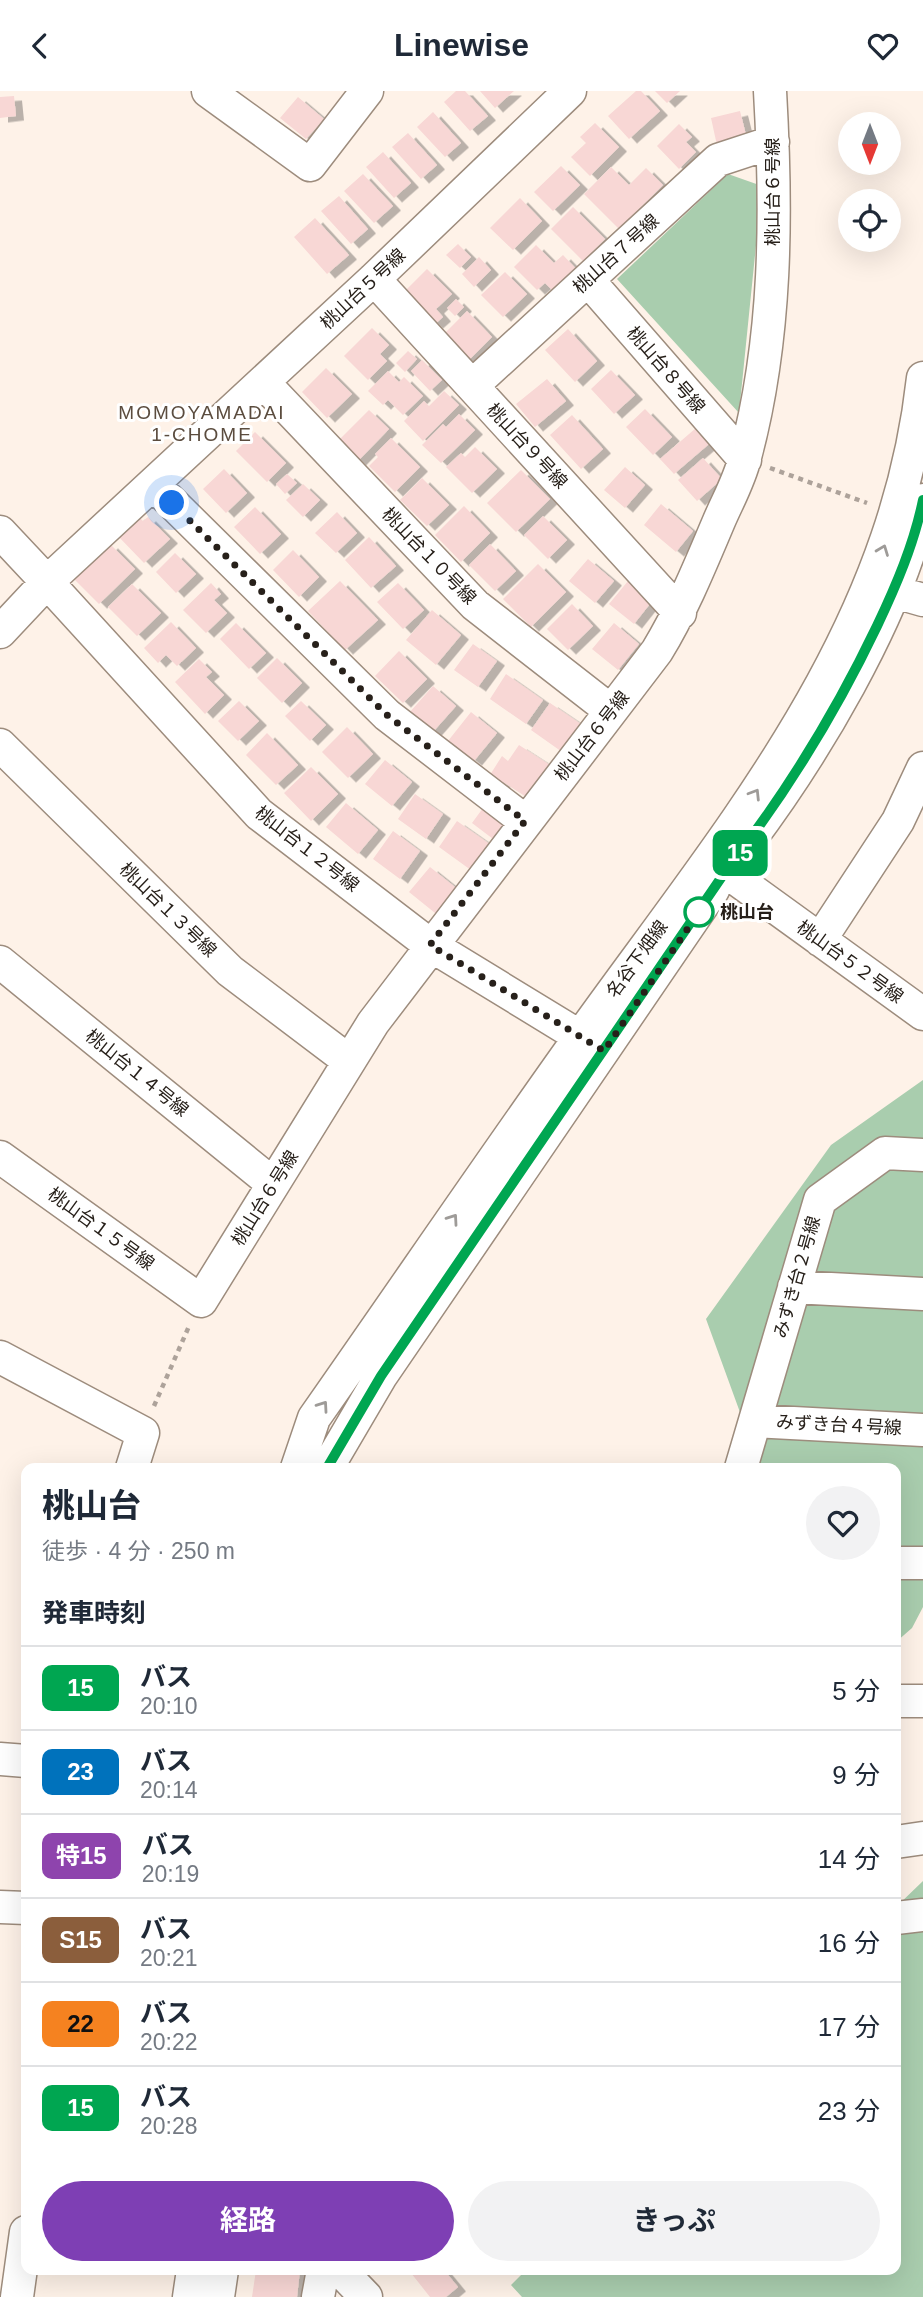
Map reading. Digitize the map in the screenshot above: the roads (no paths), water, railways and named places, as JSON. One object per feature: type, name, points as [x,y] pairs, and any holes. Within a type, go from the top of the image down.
[{"type":"street","points":[[208,91],[310,165],[367,91]]},
{"type":"street","name":"桃山台５号線","points":[[47,582],[374,279],[570,91]]},
{"type":"street","name":"桃山台６号線","points":[[201,1301],[373,1023],[657,651],[680,613],[745,460],[759,395],[773,277],[773,142],[770,91]]},
{"type":"street","name":"桃山台７号線","points":[[472,386],[719,160],[773,142]]},
{"type":"street","name":"桃山台９号線","points":[[374,279],[680,613]]},
{"type":"street","name":"桃山台８号線","points":[[588,280],[745,460]]},
{"type":"street","name":"名谷下畑線","points":[[298,1463],[314,1418],[592,1044],[717,866],[761,826],[825,728],[881,588],[919,522],[910,507],[923,378]]},
{"type":"street","name":"桃山台１０号線","points":[[263,382],[475,605],[611,711]]},
{"type":"street","points":[[153,484],[387,715],[525,821]]},
{"type":"street","name":"桃山台１２号線","points":[[0,532],[259,814],[430,945],[592,1044]]},
{"type":"street","points":[[0,632],[47,582]]},
{"type":"street","points":[[881,588],[923,600]]},
{"type":"street","name":"桃山台１３号線","points":[[0,745],[230,971],[349,1061]]},
{"type":"street","points":[[820,940],[898,821],[923,768]]},
{"type":"street","name":"桃山台５２号線","points":[[717,866],[923,1014]]},
{"type":"street","name":"桃山台１４号線","points":[[0,962],[273,1184]]},
{"type":"street","name":"名谷下畑線","points":[[330,1463],[381,1376],[592,1044]]},
{"type":"street","name":"みずき台２号線","points":[[742,1463],[820,1200],[885,1153],[923,1155]]},
{"type":"street","name":"桃山台１５号線","points":[[0,1157],[201,1301]]},
{"type":"street","points":[[794,1287],[923,1294]]},
{"type":"street","points":[[3,1370],[143,1433],[134,1463]]},
{"type":"street","name":"みずき台４号線","points":[[755,1421],[923,1430]]},
{"type":"street","points":[[901,1563],[923,1563]]},
{"type":"street","points":[[901,1701],[923,1701]]},
{"type":"street","points":[[0,1759],[21,1761]]},
{"type":"street","points":[[901,1841],[923,1838]]},
{"type":"street","points":[[0,1907],[21,1908]]},
{"type":"street","points":[[901,1917],[923,1915]]},
{"type":"street","points":[[17,2297],[21,2268]]},
{"type":"street","points":[[189,2297],[192,2275]]},
{"type":"street","points":[[218,2297],[221,2275]]},
{"type":"street","points":[[318,2297],[322,2275]]},
{"type":"street","points":[[346,2275],[366,2297]]},
{"type":"place","name":"桃山台","points":[[699,912]]},
{"type":"district","name":"MOMOYAMADAI 1-CHOME","points":[[202,423]]}]
